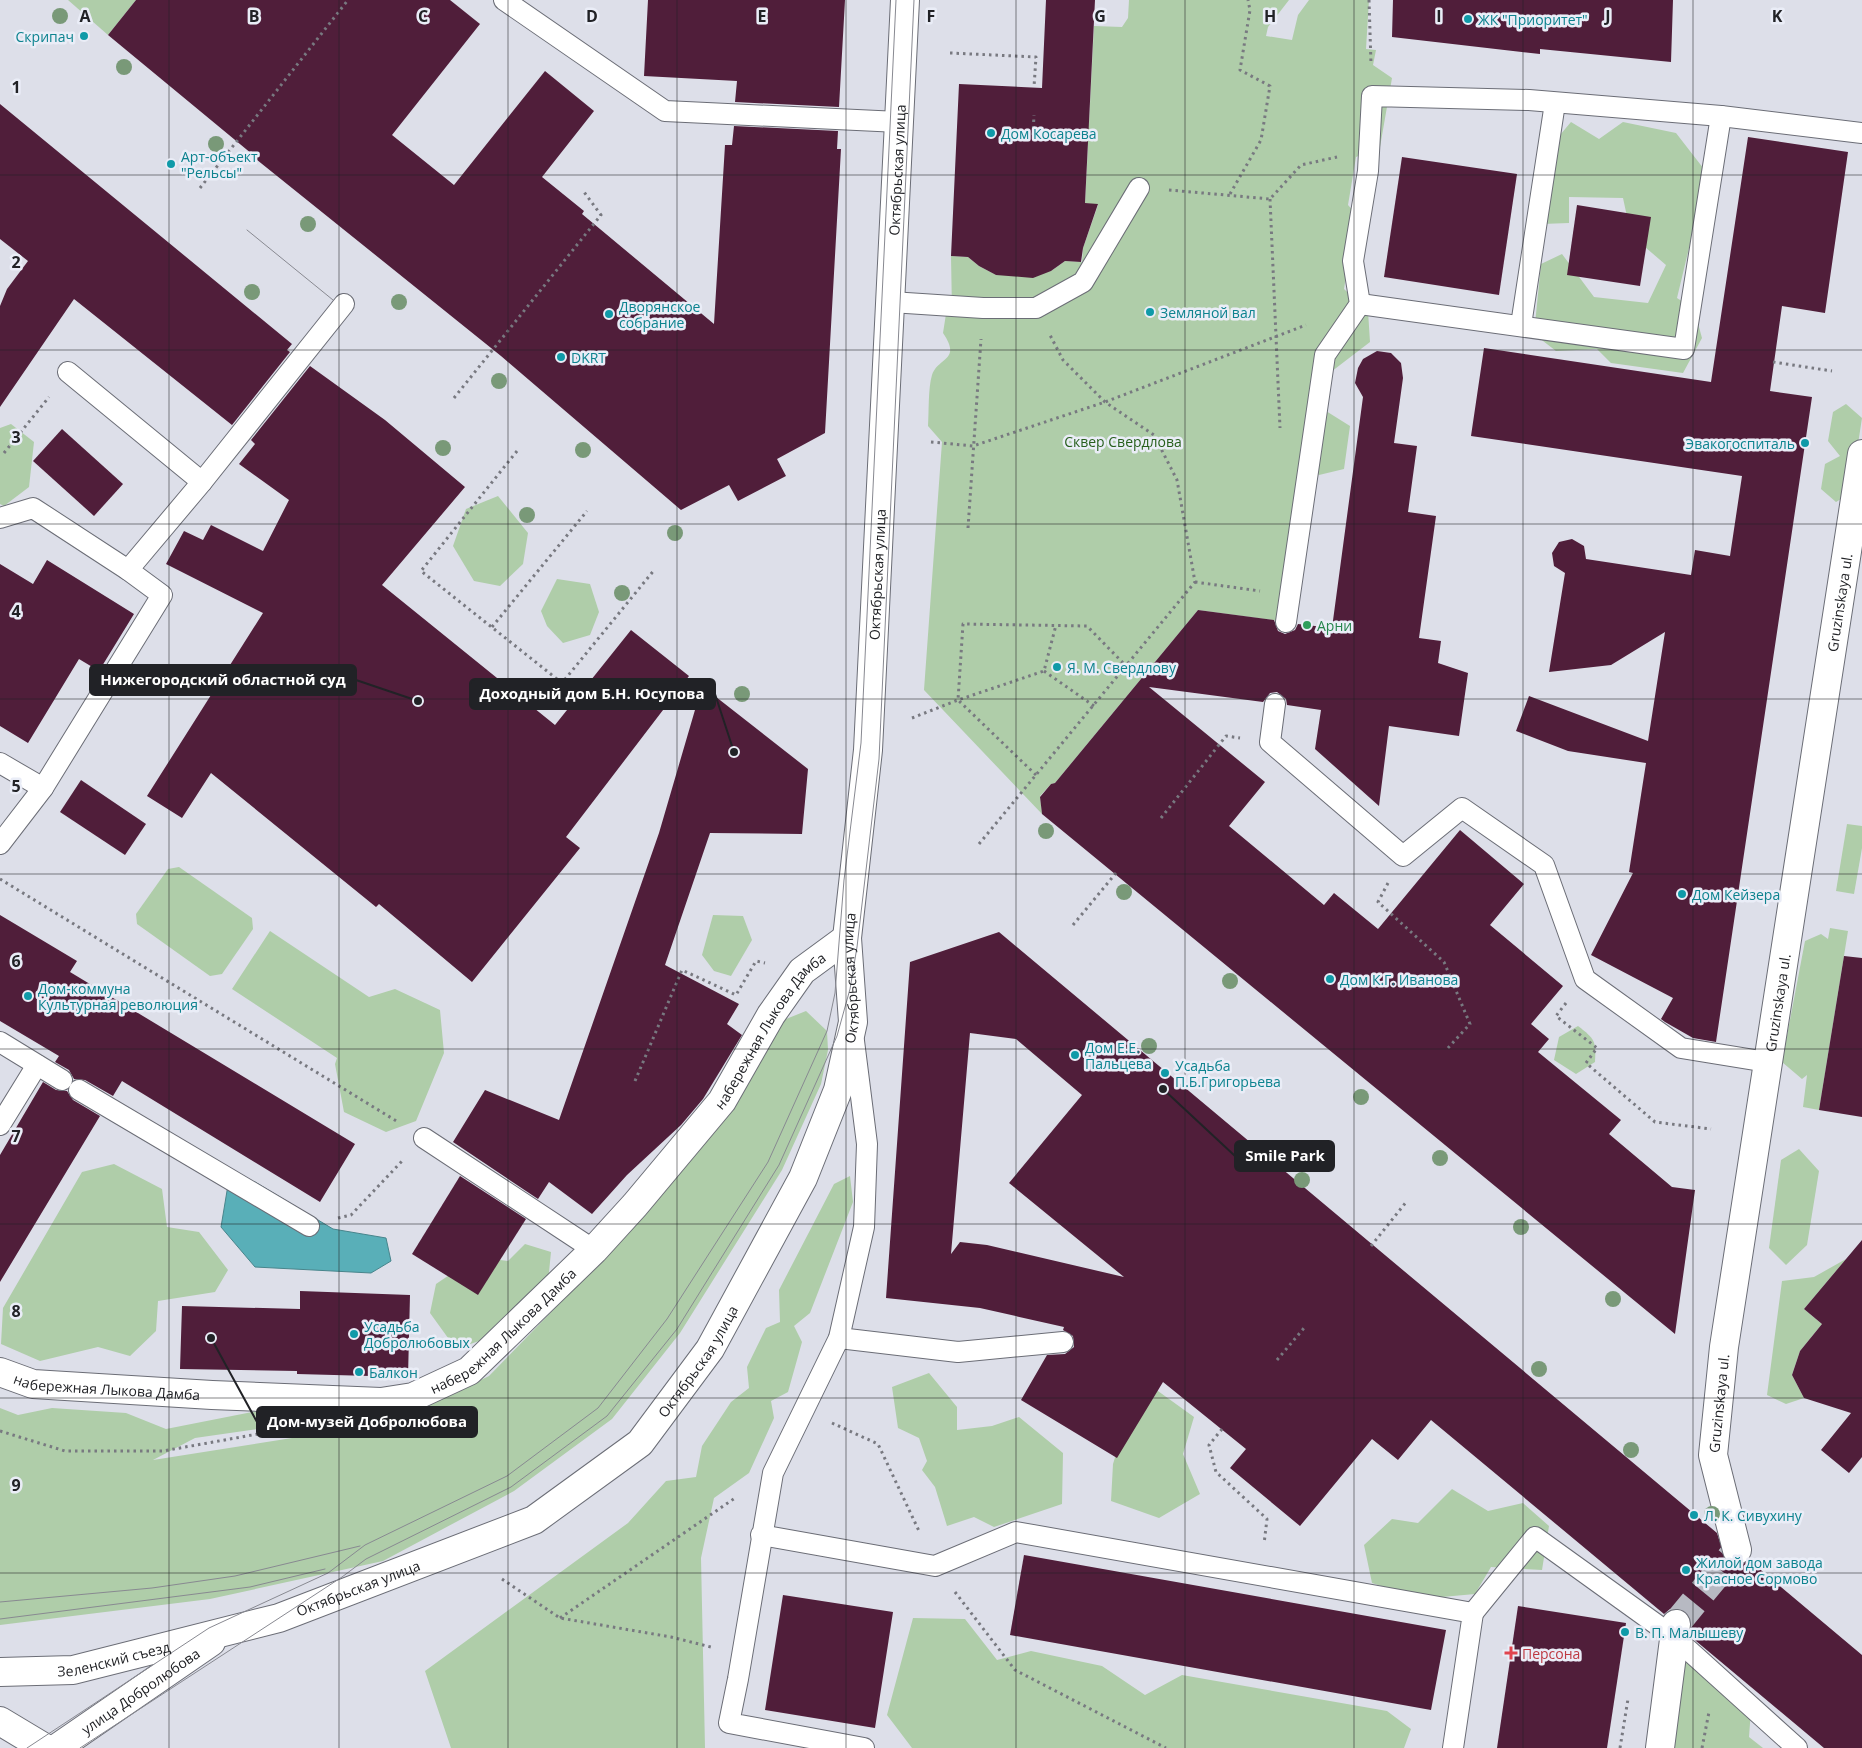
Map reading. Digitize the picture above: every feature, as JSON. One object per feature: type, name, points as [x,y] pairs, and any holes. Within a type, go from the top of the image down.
[{"type":"street","name":"Октябрьская улица","points":[[225,1633],[279,1618],[534,1520],[640,1443],[710,1348],[803,1178],[838,1090],[852,1022],[847,938],[868,750],[906,0]]},
{"type":"street","name":"Gruzinskaya ul.","points":[[1737,1550],[1713,1455],[1724,1348],[1862,454]]},
{"type":"street","name":"набережная Лыкова Дамба","points":[[0,1372],[33,1384],[212,1396],[381,1402],[413,1397],[470,1371],[594,1250],[635,1205],[722,1101],[771,1015],[802,971],[847,938]]},
{"type":"street","points":[[1660,1748],[1675,1631]]},
{"type":"street","name":"Зеленский съезд","points":[[0,1672],[72,1670],[225,1633]]},
{"type":"street","name":"улица Добролюбова","points":[[57,1748],[225,1633]]},
{"type":"street","points":[[0,1721],[45,1748]]},
{"type":"lane","points":[[504,0],[665,111],[899,122]]},
{"type":"lane","points":[[1286,622],[1325,355],[1360,304],[1353,260],[1370,160],[1372,96],[1529,100],[1721,116],[1862,133]]},
{"type":"lane","points":[[1521,325],[1555,103]]},
{"type":"lane","points":[[1360,304],[1684,349],[1721,116]]},
{"type":"lane","points":[[891,302],[983,308],[1036,308],[1083,282],[1139,188]]},
{"type":"lane","points":[[128,570],[202,482],[344,304]]},
{"type":"lane","points":[[68,372],[202,482]]},
{"type":"lane","points":[[0,518],[33,508],[128,570],[162,595],[42,788],[0,844]]},
{"type":"lane","points":[[1275,704],[1270,742],[1403,856],[1462,808],[1544,865],[1585,979],[1681,1048],[1767,1062]]},
{"type":"lane","points":[[0,763],[42,788]]},
{"type":"lane","points":[[852,1022],[861,1105],[868,1144],[864,1227],[839,1338],[802,1409],[773,1473],[729,1723],[864,1748]]},
{"type":"lane","points":[[0,1042],[309,1226]]},
{"type":"lane","points":[[0,1125],[37,1065]]},
{"type":"lane","points":[[424,1138],[594,1250]]},
{"type":"lane","points":[[839,1338],[958,1352],[1063,1342]]},
{"type":"lane","points":[[761,1535],[935,1566],[1016,1532],[1473,1614]]},
{"type":"lane","points":[[1453,1748],[1473,1614],[1535,1538],[1675,1631],[1797,1748]]},
{"type":"path","points":[[200,188],[348,0]]},
{"type":"path","points":[[1230,194],[1261,140],[1270,86],[1240,70],[1250,10],[1248,0]]},
{"type":"path","points":[[1369,0],[1372,96]]},
{"type":"path","points":[[950,53],[1036,57],[1034,87]]},
{"type":"path","points":[[1033,135],[1034,115]]},
{"type":"path","points":[[1281,436],[1274,337],[1270,199],[1301,164],[1339,157],[1370,160]]},
{"type":"path","points":[[1139,188],[1230,194],[1270,199]]},
{"type":"path","points":[[454,398],[601,215],[584,192]]},
{"type":"path","points":[[968,528],[983,308]]},
{"type":"path","points":[[979,844],[1195,582],[1177,480],[1154,435],[1105,402],[1063,360],[1036,308]]},
{"type":"path","points":[[931,442],[973,446],[1105,402],[1309,324]]},
{"type":"path","points":[[1773,362],[1832,372]]},
{"type":"path","points":[[4,454],[68,372]]},
{"type":"path","points":[[517,451],[421,571],[562,683],[655,570]]},
{"type":"path","points":[[492,627],[587,511]]},
{"type":"path","points":[[1036,775],[958,700],[963,624],[1087,626],[1127,666]]},
{"type":"path","points":[[1044,671],[1056,625]]},
{"type":"path","points":[[1044,671],[1094,706]]},
{"type":"path","points":[[912,718],[958,700],[1044,671]]},
{"type":"path","points":[[1161,818],[1226,736],[1270,742]]},
{"type":"path","points":[[1403,856],[1378,902],[1444,962],[1470,1024],[1447,1049]]},
{"type":"path","points":[[1073,925],[1116,873]]},
{"type":"path","points":[[0,879],[424,1138],[350,1215],[309,1226]]},
{"type":"path","points":[[635,1081],[682,970],[736,995],[756,961],[802,971]]},
{"type":"path","points":[[1585,979],[1556,1016],[1597,1048],[1586,1062],[1655,1122],[1711,1129]]},
{"type":"path","points":[[1371,1246],[1407,1201]]},
{"type":"path","points":[[1277,1360],[1304,1328]]},
{"type":"path","points":[[802,1409],[878,1444],[935,1566],[1015,1670],[1166,1748]]},
{"type":"path","points":[[1222,1429],[1209,1445],[1216,1472],[1266,1519],[1260,1576]]},
{"type":"path","points":[[0,1431],[66,1451],[163,1451],[268,1433]]},
{"type":"path","points":[[560,1618],[773,1473]]},
{"type":"path","points":[[502,1579],[560,1618],[671,1637],[741,1654]]},
{"type":"green space","points":[[68,0],[136,0],[108,35]]},
{"type":"green space","name":"Сквер Свердлова","points":[[1129,0],[1289,0],[1268,27],[1266,36],[1292,40],[1298,15],[1309,0],[1369,0],[1366,49],[1376,50],[1373,65],[1392,78],[1380,147],[1356,157],[1348,205],[1356,214],[1344,289],[1368,311],[1370,342],[1327,375],[1326,411],[1350,426],[1344,469],[1319,475],[1303,458],[1279,621],[1198,610],[1055,783],[1051,784],[1040,796],[1042,814],[924,690],[942,442],[928,426],[930,386],[935,369],[947,358],[950,349],[943,333],[946,314],[952,311],[951,256],[968,257],[979,266],[996,275],[1051,271],[1065,261],[1082,262],[1083,248],[1098,205],[1085,203],[1088,146],[1084,136],[1089,123],[1094,26],[1122,27],[1128,18]]},
{"type":"green space","points":[[1571,122],[1599,139],[1623,122],[1676,133],[1707,173],[1677,298],[1694,309],[1702,338],[1683,373],[1611,363],[1597,349],[1556,351],[1534,334],[1541,264],[1562,254],[1594,297],[1648,303],[1666,265],[1631,235],[1623,198],[1569,197],[1569,223],[1542,224],[1538,161]]},
{"type":"green space","points":[[1846,404],[1862,418],[1858,444],[1848,457],[1856,471],[1851,493],[1836,502],[1821,489],[1825,464],[1840,456],[1828,441],[1833,412]]},
{"type":"green space","points":[[11,424],[34,442],[29,487],[4,506],[0,504],[0,428]]},
{"type":"green space","points":[[498,496],[528,533],[523,564],[500,586],[474,581],[453,546],[466,509]]},
{"type":"green space","points":[[557,579],[590,584],[599,612],[590,635],[563,643],[547,626],[541,611]]},
{"type":"green space","points":[[1847,824],[1862,826],[1862,848],[1854,894],[1836,891]]},
{"type":"green space","points":[[179,867],[252,918],[253,929],[222,974],[210,976],[137,924],[136,914],[168,869]]},
{"type":"green space","points":[[713,915],[743,916],[752,940],[731,976],[714,971],[702,955]]},
{"type":"green space","points":[[1830,928],[1848,931],[1819,1110],[1803,1107],[1807,1075],[1802,1079],[1782,1062],[1805,941],[1821,934],[1828,939]]},
{"type":"green space","points":[[270,931],[369,997],[395,989],[440,1010],[444,1053],[416,1121],[386,1132],[344,1112],[335,1064],[337,1058],[232,989]]},
{"type":"green space","points":[[806,1011],[827,1031],[828,1050],[821,1084],[782,1170],[680,1333],[612,1419],[514,1491],[383,1561],[210,1599],[0,1625],[0,1408],[18,1415],[52,1408],[126,1413],[166,1429],[273,1408],[293,1413],[285,1425],[195,1438],[153,1460],[349,1429],[412,1414],[489,1376],[596,1266],[731,1113],[781,1021]]},
{"type":"green space","points":[[1578,1026],[1588,1034],[1595,1045],[1595,1062],[1576,1074],[1554,1060],[1559,1037]]},
{"type":"green space","points":[[1799,1149],[1819,1171],[1807,1245],[1786,1265],[1769,1248],[1781,1160]]},
{"type":"green space","points":[[114,1164],[162,1189],[167,1227],[199,1232],[228,1270],[215,1292],[158,1301],[156,1331],[130,1356],[98,1347],[40,1361],[1,1344],[3,1308],[82,1172]]},
{"type":"green space","points":[[850,1176],[853,1202],[810,1313],[794,1326],[802,1342],[788,1392],[771,1401],[774,1418],[749,1473],[714,1498],[701,1558],[705,1748],[451,1748],[425,1671],[628,1523],[666,1481],[696,1477],[702,1446],[731,1402],[749,1388],[747,1367],[766,1328],[780,1322],[779,1290],[834,1184]]},
{"type":"green space","points":[[525,1244],[551,1252],[548,1282],[511,1330],[456,1349],[430,1313],[436,1284],[476,1257],[508,1261]]},
{"type":"green space","points":[[1846,1259],[1804,1309],[1822,1324],[1800,1351],[1792,1375],[1804,1398],[1786,1404],[1767,1395],[1782,1281],[1814,1277]]},
{"type":"green space","points":[[929,1373],[957,1407],[957,1430],[992,1426],[1019,1417],[1063,1453],[1062,1504],[994,1527],[974,1517],[947,1526],[935,1487],[922,1470],[927,1461],[919,1438],[898,1428],[892,1387]]},
{"type":"green space","points":[[1151,1386],[1194,1417],[1183,1454],[1200,1494],[1159,1518],[1111,1501],[1113,1464],[1122,1435]]},
{"type":"green space","points":[[1452,1489],[1488,1511],[1523,1503],[1549,1526],[1542,1570],[1491,1567],[1475,1594],[1420,1599],[1372,1583],[1364,1545],[1392,1519],[1418,1523]]},
{"type":"green space","points":[[913,1618],[965,1619],[997,1660],[1031,1651],[1102,1666],[1145,1695],[1182,1675],[1387,1711],[1411,1729],[1404,1748],[912,1748],[887,1715]]},
{"type":"green space","points":[[1703,1657],[1752,1696],[1749,1737],[1763,1748],[1662,1748],[1662,1672]]},
{"type":"water","points":[[255,1182],[333,1229],[386,1238],[391,1261],[371,1273],[255,1267],[221,1227],[228,1185]]},
{"type":"building","points":[[136,0],[450,0],[480,24],[392,135],[454,185],[545,71],[594,111],[542,177],[584,211],[582,214],[714,324],[725,145],[732,145],[734,126],[838,131],[837,149],[841,149],[825,433],[777,459],[786,476],[738,501],[729,485],[681,510],[501,356],[251,155],[108,35]]},
{"type":"building","points":[[648,0],[845,0],[839,107],[735,102],[737,81],[644,76]]},
{"type":"building","points":[[1046,0],[1095,0],[1085,203],[1098,204],[1083,248],[1081,262],[1065,261],[1051,271],[1033,278],[996,275],[979,266],[968,257],[951,256],[959,84],[1042,88]]},
{"type":"building","name":"ЖК \"Приоритет\"","points":[[1393,0],[1673,0],[1671,62],[1540,49],[1540,54],[1392,37]]},
{"type":"building","points":[[0,104],[292,344],[287,350],[290,352],[232,425],[74,299],[0,407],[0,306],[7,289],[28,261],[0,239]]},
{"type":"building","points":[[1748,137],[1848,152],[1825,313],[1782,306],[1770,391],[1812,397],[1716,1042],[1693,1038],[1665,1022],[1661,1019],[1673,998],[1591,955],[1633,873],[1629,872],[1646,763],[1568,751],[1516,731],[1529,696],[1648,741],[1665,632],[1611,665],[1549,672],[1565,573],[1554,566],[1552,553],[1559,542],[1572,539],[1584,546],[1586,559],[1691,575],[1695,550],[1730,556],[1742,476],[1471,436],[1484,348],[1711,382]]},
{"type":"building","points":[[1402,157],[1517,174],[1499,295],[1384,277]]},
{"type":"building","points":[[1577,205],[1651,217],[1640,286],[1567,275]]},
{"type":"building","points":[[1377,351],[1391,353],[1401,363],[1403,378],[1394,443],[1417,446],[1408,512],[1436,516],[1419,638],[1441,641],[1438,663],[1468,673],[1459,736],[1389,726],[1379,806],[1315,749],[1321,710],[1287,705],[1286,699],[1277,692],[1270,693],[1263,702],[1149,687],[1265,782],[1229,826],[1324,905],[1334,893],[1378,929],[1460,830],[1524,884],[1490,925],[1563,986],[1531,1024],[1549,1039],[1538,1052],[1621,1120],[1609,1134],[1672,1187],[1695,1190],[1675,1334],[1042,814],[1040,797],[1051,784],[1055,783],[1198,610],[1274,620],[1278,631],[1285,634],[1295,630],[1298,624],[1332,628],[1363,397],[1355,383],[1358,368],[1363,359]]},
{"type":"building","points":[[310,366],[385,420],[465,487],[382,585],[555,725],[631,630],[689,676],[566,837],[580,848],[472,982],[379,904],[376,907],[211,773],[182,818],[147,796],[263,613],[166,564],[184,531],[203,540],[211,525],[263,551],[289,500],[239,464],[255,444],[251,440]]},
{"type":"building","points":[[62,429],[123,484],[94,516],[33,461]]},
{"type":"building","points":[[47,560],[134,614],[99,671],[79,659],[28,743],[0,726],[0,564],[33,584]]},
{"type":"building","points":[[702,686],[808,769],[802,834],[710,833],[665,965],[739,1004],[727,1024],[742,1035],[703,1099],[681,1125],[627,1175],[592,1214],[549,1182],[538,1199],[453,1142],[485,1090],[559,1120],[659,833]]},
{"type":"building","points":[[81,780],[146,824],[125,855],[60,812]]},
{"type":"building","points":[[0,915],[77,961],[70,972],[355,1144],[320,1202],[122,1081],[113,1096],[85,1080],[74,1079],[69,1070],[55,1062],[59,1056],[0,1021]]},
{"type":"building","points":[[999,932],[1717,1533],[1726,1561],[1732,1565],[1740,1565],[1749,1560],[1862,1655],[1862,1748],[1824,1748],[1690,1636],[1691,1618],[1686,1612],[1678,1608],[1670,1609],[1664,1614],[1431,1420],[1398,1460],[1372,1439],[1300,1526],[1230,1468],[1246,1449],[1163,1382],[1117,1458],[1021,1400],[1047,1355],[1065,1354],[1074,1347],[1073,1336],[1063,1330],[1064,1327],[980,1308],[886,1298],[910,962]],"holes":[[[970,1033],[1016,1039],[1082,1095],[1009,1183],[1124,1277],[987,1245],[960,1242],[951,1254]]]},
{"type":"building","points":[[1844,956],[1862,958],[1862,1117],[1819,1110]]},
{"type":"building","points":[[43,1082],[56,1090],[67,1091],[73,1100],[100,1116],[0,1282],[0,1155]]},
{"type":"building","points":[[460,1176],[526,1219],[478,1295],[412,1254]]},
{"type":"building","points":[[1862,1240],[1862,1457],[1849,1473],[1821,1450],[1851,1413],[1804,1398],[1792,1375],[1800,1351],[1822,1324],[1804,1309]]},
{"type":"building","points":[[300,1291],[410,1295],[408,1377],[297,1374],[297,1371],[180,1369],[182,1306],[300,1309]]},
{"type":"building","points":[[1024,1555],[1446,1630],[1431,1710],[1010,1635]]},
{"type":"building","points":[[783,1595],[893,1612],[875,1728],[765,1710]]},
{"type":"building","points":[[1518,1606],[1626,1623],[1607,1748],[1497,1748]]},
{"type":"tunnel","points":[[1676,1624],[1737,1550]]},
{"type":"tram line","points":[[27,1748],[209,1628],[328,1573],[365,1545],[507,1476],[598,1408],[667,1319],[768,1162],[827,1031],[835,993],[844,880],[861,743],[896,0]]},
{"type":"tram line","points":[[80,1748],[342,1577],[366,1559],[511,1487],[607,1416],[677,1329],[779,1165],[837,1036],[850,989],[857,947],[879,759],[914,0]]},
{"type":"tram line","points":[[247,230],[333,300]]},
{"type":"tram line","points":[[0,1602],[152,1588],[235,1576],[360,1546]]},
{"type":"tram line","points":[[0,1619],[250,1587],[325,1569]]},
{"type":"place","name":"ЖК \"Приоритет\"","points":[[1468,19]]},
{"type":"place","name":"Скрипач","points":[[84,36]]},
{"type":"place","name":"Дом Косарева","points":[[991,133]]},
{"type":"place","name":"Арт-объект \"Рельсы\"","points":[[171,164]]},
{"type":"place","name":"Земляной вал","points":[[1150,312]]},
{"type":"place","name":"Дворянское собрание","points":[[609,314]]},
{"type":"place","name":"DKRT","points":[[561,357]]},
{"type":"place","name":"Эвакогоспиталь","points":[[1805,443]]},
{"type":"place","name":"Арни","points":[[1307,625]]},
{"type":"place","name":"Я. М. Свердлову","points":[[1057,667]]},
{"type":"place","name":"Нижегородский областной суд","points":[[418,701]]},
{"type":"place","name":"Доходный дом Б.Н. Юсупова","points":[[734,752]]},
{"type":"place","name":"Дом Кейзера","points":[[1682,894]]},
{"type":"place","name":"Дом К.Г. Иванова","points":[[1330,979]]},
{"type":"place","name":"Дом-коммуна Культурная революция","points":[[28,996]]},
{"type":"place","name":"Дом Е.Е. Пальцева","points":[[1075,1055]]},
{"type":"place","name":"Усадьба П.Б.Григорьева","points":[[1165,1073]]},
{"type":"place","name":"Smile Park","points":[[1163,1089]]},
{"type":"place","name":"Усадьба Добролюбовых","points":[[354,1334]]},
{"type":"place","name":"Дом-музей Добролюбова","points":[[211,1338]]},
{"type":"place","name":"Балкон","points":[[359,1372]]},
{"type":"place","name":"Л. К. Сивухину","points":[[1694,1515]]},
{"type":"place","name":"Жилой дом завода Красное Сормово","points":[[1686,1570]]},
{"type":"place","name":"В. П. Малышеву","points":[[1625,1632]]},
{"type":"place","name":"Персона","points":[[1511,1653]]}]
